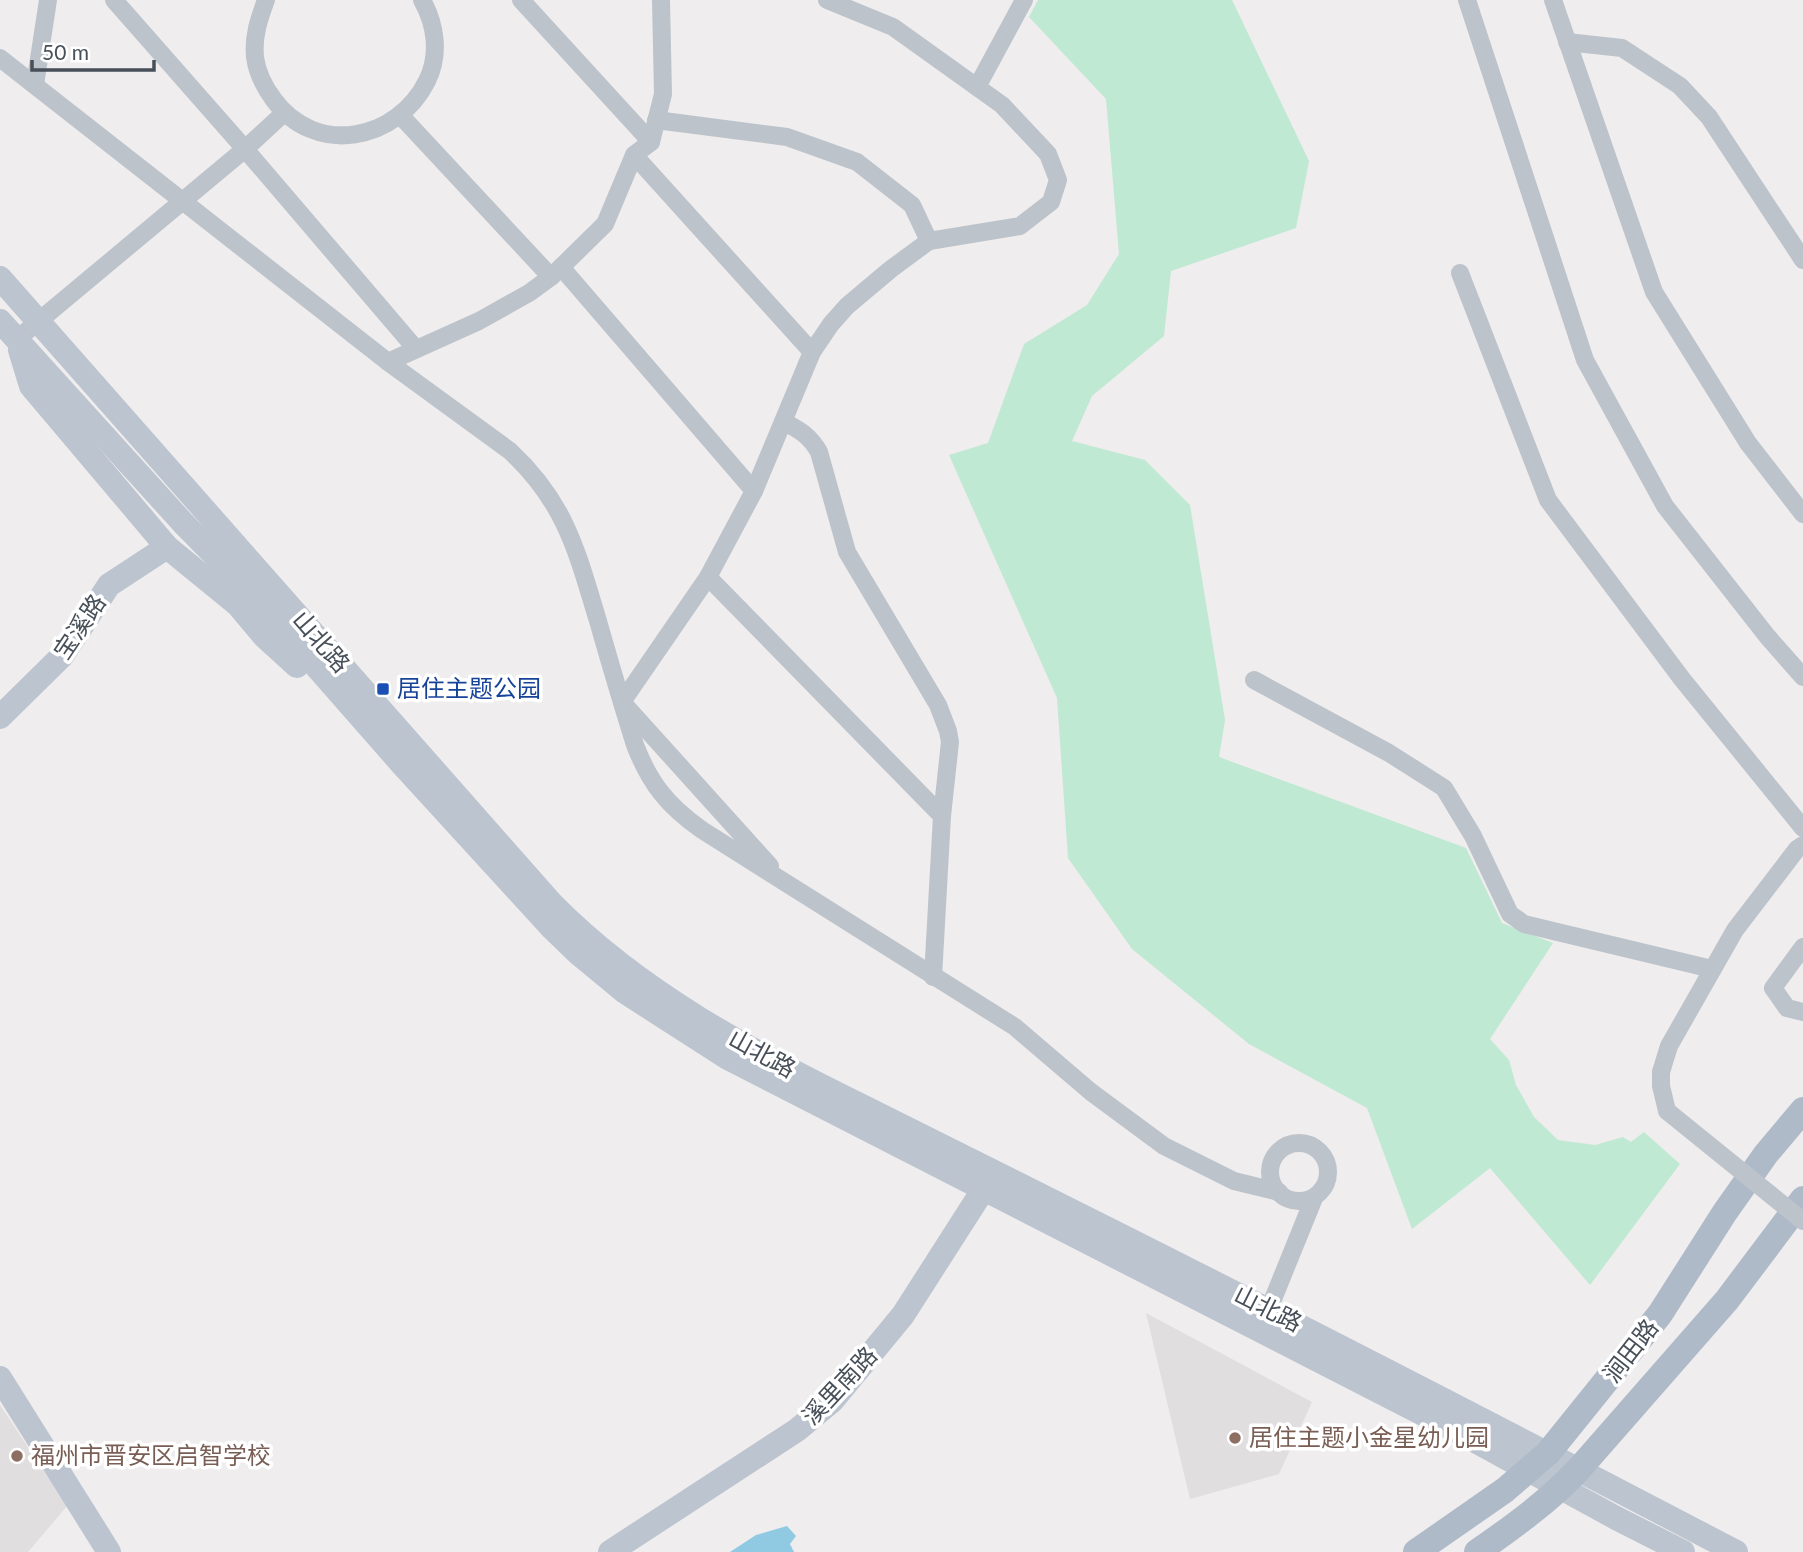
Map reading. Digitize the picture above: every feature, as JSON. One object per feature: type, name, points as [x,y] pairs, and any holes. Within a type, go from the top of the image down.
[{"type":"main road","name":"山北路","points":[[0,278],[552,904],[614,959],[681,1008],[783,1066],[1269,1309],[1538,1462],[1561,1488],[1683,1552]]},
{"type":"main road","name":"山北路","points":[[0,321],[183,523],[249,590],[550,926],[625,992],[726,1057],[1468,1437],[1538,1462],[1579,1469],[1736,1552]]},
{"type":"main road","points":[[16,340],[31,386],[167,547],[238,605],[264,636],[401,762]]},
{"type":"main road","name":"宝溪路","points":[[0,717],[62,656],[109,585],[167,547]]},
{"type":"main road","name":"涧田路","points":[[1416,1552],[1486,1504],[1538,1462],[1660,1314],[1725,1212],[1766,1154],[1803,1110]]},
{"type":"main road","name":"溪里南路","points":[[610,1552],[797,1430],[832,1401],[902,1315],[984,1190]]},
{"type":"main road","name":"涧田路","points":[[1478,1552],[1561,1488],[1579,1469],[1727,1300],[1803,1199]]},
{"type":"main road","points":[[0,1378],[109,1552]]},
{"type":"street","points":[[35,85],[48,0]]},
{"type":"street","points":[[114,0],[416,349]]},
{"type":"street","points":[[266,0],[256,27],[255,58],[264,86],[284,113],[303,125],[327,134],[352,136],[376,130],[401,116],[419,98],[432,72],[436,43],[430,15],[422,0]]},
{"type":"street","points":[[521,0],[652,142]]},
{"type":"street","points":[[388,362],[495,313],[529,293],[556,272],[605,224],[634,155],[652,142],[663,94],[661,0]]},
{"type":"street","points":[[622,702],[708,577],[754,491],[812,352],[831,324],[847,306],[929,241],[1020,226],[1051,202],[1058,180],[1048,153],[1002,105],[893,27],[827,0]]},
{"type":"street","points":[[977,87],[1024,0]]},
{"type":"street","points":[[1467,0],[1585,360],[1665,506],[1767,636],[1803,677]]},
{"type":"street","points":[[1553,0],[1654,292],[1748,443],[1803,514]]},
{"type":"street","points":[[1567,42],[1622,48],[1680,86],[1709,117],[1803,260]]},
{"type":"street","points":[[0,58],[388,362],[510,451],[545,490],[571,534],[642,763],[649,778],[670,804],[702,830],[1015,1027],[1091,1092],[1164,1146],[1234,1181],[1279,1192],[1295,1201],[1314,1198]]},
{"type":"street","points":[[16,340],[245,149],[284,113]]},
{"type":"street","points":[[401,116],[556,272],[754,491]]},
{"type":"street","points":[[656,120],[787,137],[857,162],[912,205],[929,241]]},
{"type":"street","points":[[634,155],[812,352]]},
{"type":"street","points":[[1460,273],[1548,500],[1682,679],[1803,828]]},
{"type":"street","points":[[784,422],[802,430],[813,440],[819,452],[847,552],[945,719],[950,742],[942,816],[933,977]]},
{"type":"street","points":[[708,577],[942,816]]},
{"type":"street","points":[[1254,680],[1389,753],[1444,788],[1473,835],[1510,914],[1524,924],[1712,969]]},
{"type":"street","points":[[622,702],[786,884]]},
{"type":"street","points":[[1803,845],[1797,849],[1735,930],[1712,969],[1664,1059],[1661,1086],[1667,1111],[1803,1221]]},
{"type":"street","points":[[1803,947],[1773,988],[1787,1008],[1803,1012]]},
{"type":"street","points":[[1269,1309],[1314,1198],[1326,1184],[1328,1165],[1317,1149],[1299,1143],[1289,1144],[1275,1156],[1270,1175],[1279,1192]]},
{"type":"shaded area","name":"居住主题小金星幼儿园","points":[[1146,1313],[1312,1402],[1279,1474],[1190,1499]]},
{"type":"shaded area","name":"福州市晋安区启智学校","points":[[0,1405],[67,1506],[28,1552],[0,1552]]},
{"type":"green space","points":[[1038,0],[1232,0],[1309,161],[1296,228],[1171,271],[1164,336],[1092,396],[1072,441],[1145,460],[1190,505],[1225,720],[1219,757],[1466,848],[1502,923],[1553,943],[1490,1039],[1509,1060],[1516,1085],[1534,1117],[1558,1140],[1595,1145],[1623,1137],[1631,1142],[1644,1132],[1680,1164],[1590,1285],[1490,1168],[1412,1229],[1367,1108],[1249,1044],[1132,949],[1068,858],[1057,698],[949,455],[988,443],[1024,344],[1087,305],[1119,254],[1106,99],[1029,17]]},
{"type":"water","points":[[787,1526],[796,1536],[790,1544],[794,1552],[730,1552],[756,1535]]},
{"type":"place","name":"居住主题公园","points":[[383,689]]},
{"type":"place","name":"居住主题小金星幼儿园","points":[[1235,1438]]},
{"type":"place","name":"福州市晋安区启智学校","points":[[17,1456]]}]
